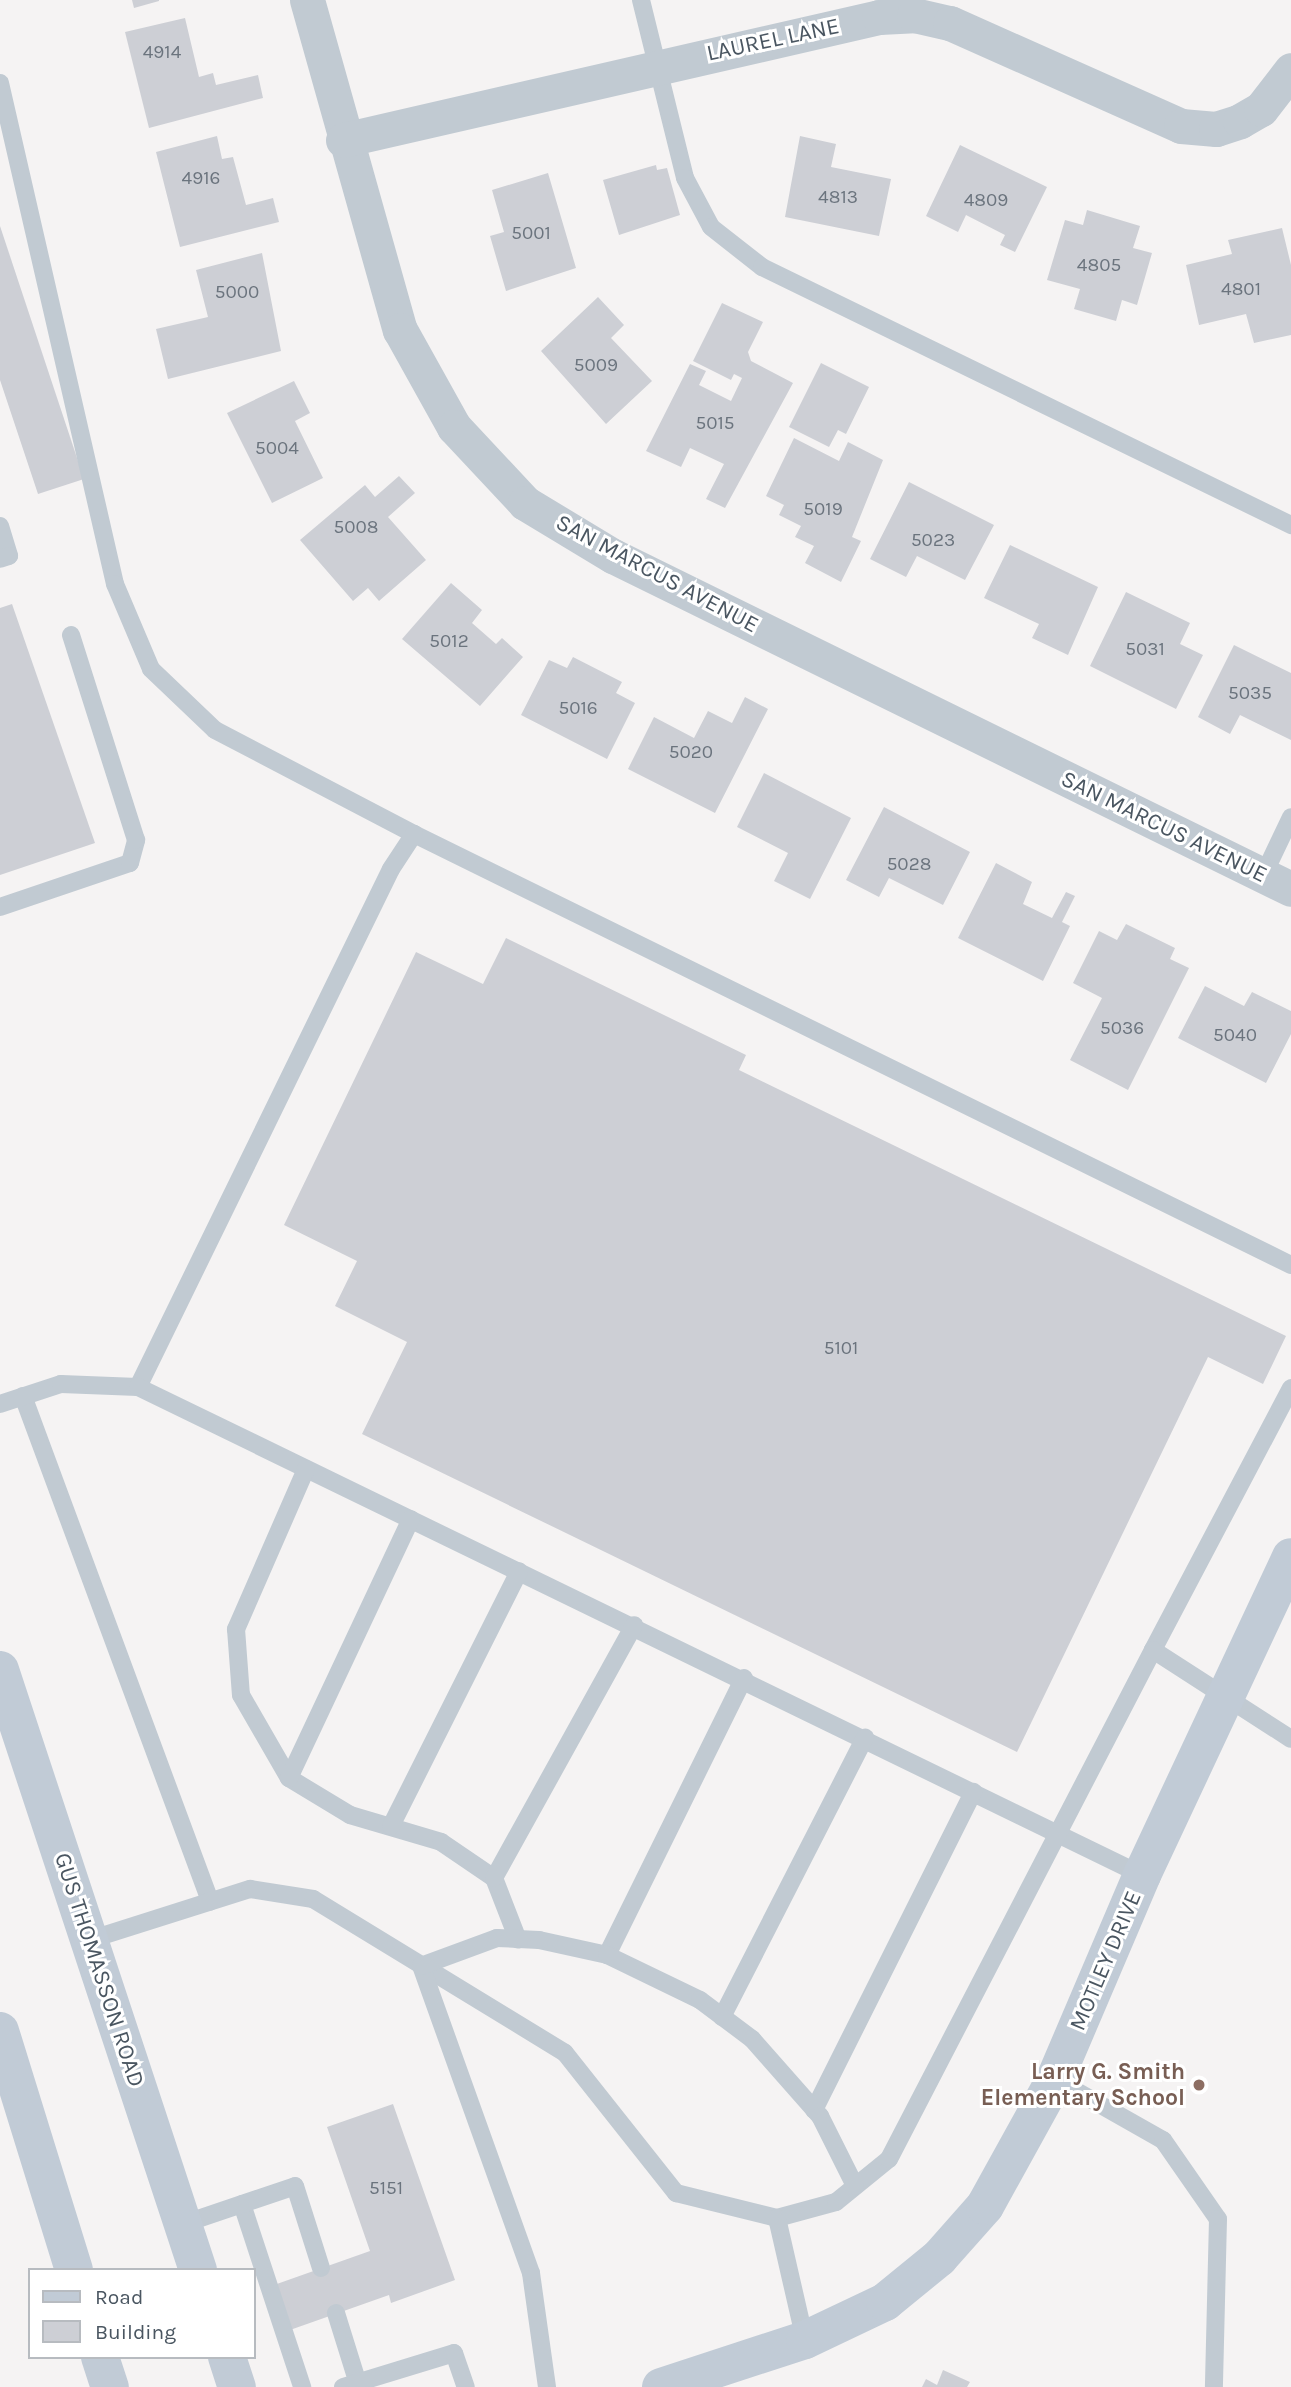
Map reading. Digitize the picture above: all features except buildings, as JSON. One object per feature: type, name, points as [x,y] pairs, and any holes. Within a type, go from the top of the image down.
[{"type":"street","name":"SAN MARCUS AVENUE","points":[[307,0],[342,140],[400,330],[454,427],[526,503],[613,556],[1277,882]]},
{"type":"street","name":"LAUREL LANE","points":[[342,140],[658,65],[879,17],[914,15],[950,23],[1145,115],[1181,126],[1216,128],[1261,110],[1291,70]]},
{"type":"street","name":"MOTLEY DRIVE","points":[[661,2387],[721,2377],[885,2302],[939,2259],[985,2206],[1055,2079],[1142,1875],[1291,1558]]},
{"type":"street","name":"GUS THOMASSON ROAD","points":[[0,1670],[197,2268]]},
{"type":"street","points":[[0,2031],[73,2268]]},
{"type":"street","points":[[101,2359],[110,2387]]},
{"type":"street","points":[[228,2359],[237,2387]]},
{"type":"lane","points":[[641,0],[685,178],[711,227],[762,267],[1291,525]]},
{"type":"lane","points":[[0,83],[115,584],[151,669],[215,730],[414,834],[1291,1265]]},
{"type":"lane","points":[[0,526],[9,556],[0,559]]},
{"type":"lane","points":[[0,907],[130,863],[136,840],[71,635]]},
{"type":"lane","points":[[1277,882],[1291,817]]},
{"type":"lane","points":[[138,1387],[391,869],[414,834]]},
{"type":"lane","points":[[0,1404],[61,1384],[138,1387],[744,1678],[1142,1875]]},
{"type":"lane","points":[[89,1940],[250,1889],[313,1899],[565,2053],[676,2193],[777,2218],[836,2202],[889,2159],[1056,1832],[1291,1388]]},
{"type":"lane","points":[[23,1396],[210,1901]]},
{"type":"lane","points":[[306,1469],[236,1629],[241,1695],[289,1778],[350,1815],[441,1842],[494,1878],[518,1940]]},
{"type":"lane","points":[[289,1778],[411,1518]]},
{"type":"lane","points":[[391,1826],[519,1571]]},
{"type":"lane","points":[[494,1878],[634,1625]]},
{"type":"lane","points":[[1153,1650],[1291,1739]]},
{"type":"lane","points":[[607,1955],[744,1678]]},
{"type":"lane","points":[[722,2017],[866,1738]]},
{"type":"lane","points":[[814,2109],[973,1792]]},
{"type":"lane","points":[[421,1966],[497,1938],[518,1940],[607,1955],[701,2000],[752,2039],[814,2109],[855,2186]]},
{"type":"lane","points":[[421,1966],[531,2273],[547,2387]]},
{"type":"lane","points":[[1055,2079],[1164,2140],[1218,2219],[1214,2387]]},
{"type":"lane","points":[[183,2224],[295,2186],[321,2268]]},
{"type":"lane","points":[[242,2204],[302,2387]]},
{"type":"lane","points":[[777,2218],[805,2340]]},
{"type":"lane","points":[[336,2314],[353,2385],[454,2353],[466,2387]]},
{"type":"place","name":"Larry G. Smith Elementary School","points":[[1199,2085]]}]
